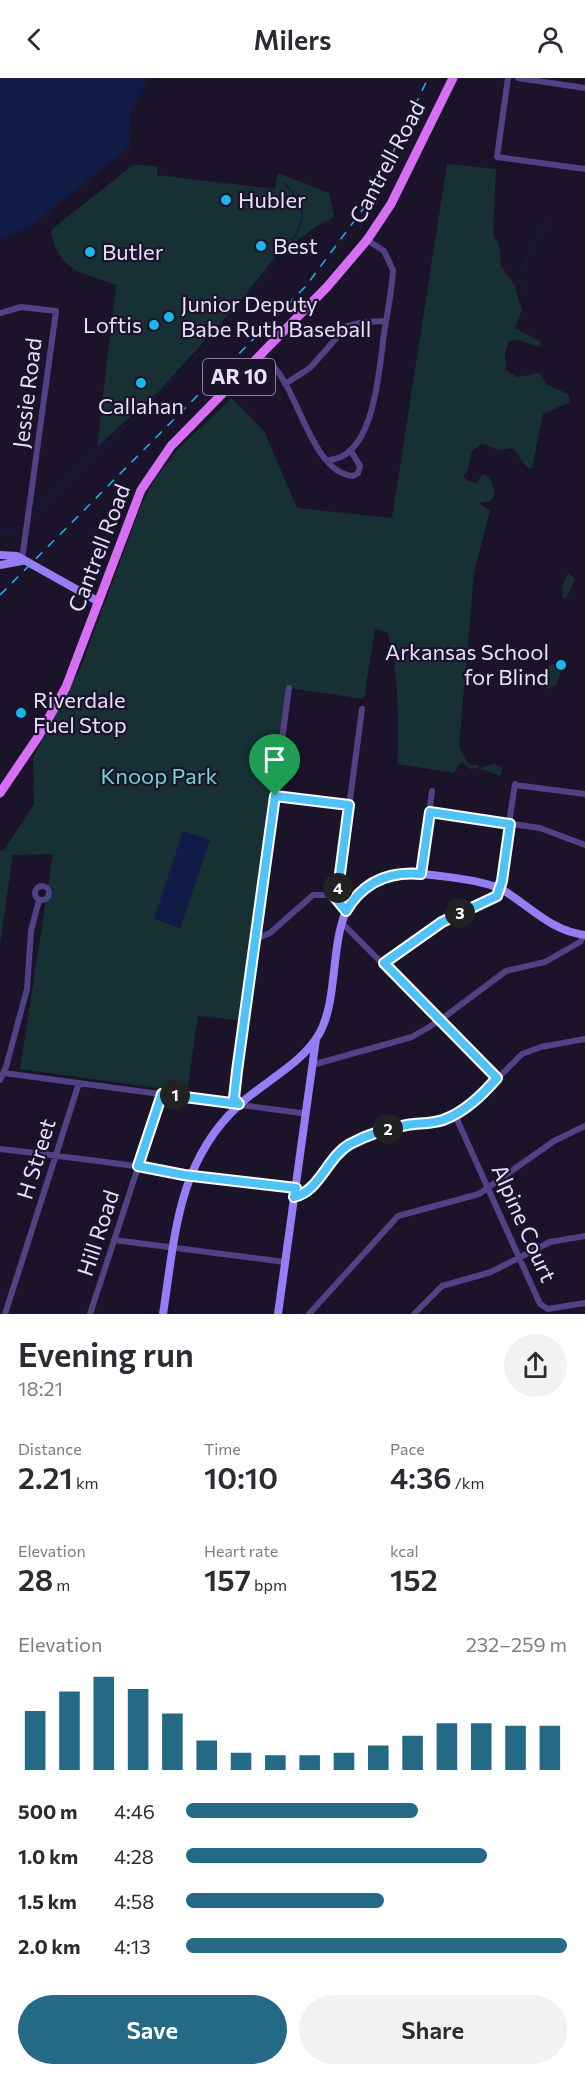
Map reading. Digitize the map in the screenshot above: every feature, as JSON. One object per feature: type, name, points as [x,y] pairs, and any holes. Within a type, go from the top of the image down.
[{"type":"main road","name":"Cantrell Road","points":[[0,793],[61,696],[141,489],[171,446],[327,287],[367,240],[391,204],[453,78]]},
{"type":"street","points":[[508,78],[497,157],[585,169]]},
{"type":"street","points":[[518,78],[585,88]]},
{"type":"street","points":[[328,460],[339,459],[351,451],[375,400],[393,267],[384,251],[367,240]]},
{"type":"street","name":"Jessie Road","points":[[0,313],[21,307],[56,311],[22,561]]},
{"type":"street","points":[[285,384],[310,368],[347,326],[364,322],[386,321]]},
{"type":"street","points":[[260,356],[275,368],[321,453],[340,473],[355,476],[360,466],[351,451]]},
{"type":"street","points":[[0,555],[17,556],[22,561],[53,575],[99,602]]},
{"type":"street","points":[[0,565],[22,561]]},
{"type":"street","points":[[239,1104],[234,1096],[289,688]]},
{"type":"street","points":[[333,895],[338,889],[362,709]]},
{"type":"street","points":[[384,963],[442,922],[493,899],[498,894],[515,785],[585,794]]},
{"type":"street","points":[[421,874],[432,791]]},
{"type":"street","points":[[275,796],[349,805]]},
{"type":"street","points":[[430,812],[540,828],[585,845]]},
{"type":"street","points":[[278,1314],[296,1188],[312,1065],[316,1039],[326,1020],[342,923],[346,911],[359,892],[378,879],[398,874],[421,874],[500,889],[555,927],[584,935],[580,942],[545,962],[506,971],[439,1021],[412,1037],[312,1065]]},
{"type":"street","points":[[256,939],[270,933],[310,896],[324,893],[333,895],[346,911]]},
{"type":"street","points":[[39,900],[31,932],[27,989],[2,1076],[79,1083],[301,1113],[306,1111]]},
{"type":"street","points":[[342,923],[497,1078]]},
{"type":"street","points":[[163,1314],[184,1190],[190,1176],[208,1144],[239,1104],[316,1039]]},
{"type":"street","points":[[294,1197],[304,1194],[338,1154],[350,1144],[393,1128],[434,1122],[455,1115],[480,1096],[526,1052],[585,1039]]},
{"type":"street","name":"H Street","points":[[5,1314],[79,1083]]},
{"type":"street","name":"Hill Road","points":[[90,1314],[162,1094]]},
{"type":"street","name":"Alpine Court","points":[[455,1115],[542,1307],[548,1309],[585,1304]]},
{"type":"street","points":[[309,1314],[398,1216],[469,1198],[489,1188],[554,1141],[585,1126]]},
{"type":"street","points":[[0,1149],[138,1166],[190,1176],[296,1188]]},
{"type":"street","points":[[414,1314],[439,1287],[491,1272],[520,1255],[559,1239],[585,1236]]},
{"type":"street","points":[[114,1240],[285,1262]]},
{"type":"green space","name":"Knoop Park","points":[[447,164],[496,169],[493,234],[500,248],[501,266],[515,286],[522,310],[515,328],[541,342],[539,347],[518,340],[509,341],[505,353],[506,370],[517,377],[539,373],[546,384],[568,394],[570,402],[543,414],[532,468],[526,467],[513,448],[499,450],[482,444],[472,451],[467,472],[463,475],[468,481],[477,483],[482,474],[489,476],[495,493],[491,501],[479,503],[490,511],[474,573],[459,747],[469,765],[478,765],[478,768],[470,769],[461,762],[454,773],[397,764],[398,716],[394,659],[387,632],[375,629],[364,699],[289,688],[246,1021],[198,1016],[187,1092],[20,1069],[53,854],[13,855],[0,944],[0,850],[3,851],[34,804],[33,757],[81,667],[140,508],[153,482],[176,451],[232,398],[264,431],[297,508],[392,518]]},
{"type":"green space","name":"Junior Deputy Babe Ruth Baseball","points":[[133,165],[157,166],[157,175],[275,189],[278,173],[329,193],[334,217],[317,226],[275,257],[239,303],[160,390],[97,447],[116,285],[73,269],[59,255],[51,230]]},
{"type":"green space","points":[[568,573],[575,579],[567,597],[563,598],[562,587]]},
{"type":"green space","points":[[560,663],[563,665],[556,685],[546,689],[549,665]]},
{"type":"green space","points":[[495,764],[502,768],[500,776],[479,768]]},
{"type":"water","points":[[0,78],[149,78],[132,110],[129,127],[131,146],[32,225],[0,240]]},
{"type":"water","points":[[183,831],[210,840],[180,928],[154,919]]},
{"type":"waterway","points":[[32,521],[36,510],[137,416],[208,345],[296,235],[302,219],[301,207],[299,201],[284,183]]},
{"type":"waterway","points":[[529,250],[548,220]]},
{"type":"waterway","points":[[526,273],[528,254]]},
{"type":"waterway","points":[[527,291],[528,282]]},
{"type":"waterway","points":[[0,533],[21,527]]},
{"type":"railway","points":[[0,595],[306,286],[372,197],[428,78]]},
{"type":"place","name":"Hubler","points":[[226,200]]},
{"type":"place","name":"Best","points":[[261,246]]},
{"type":"place","name":"Butler","points":[[90,252]]},
{"type":"place","name":"Junior Deputy Babe Ruth Baseball","points":[[169,317]]},
{"type":"place","name":"Loftis","points":[[154,325]]},
{"type":"place","name":"Callahan","points":[[141,383]]},
{"type":"place","name":"Arkansas School for Blind","points":[[561,665]]},
{"type":"place","name":"Riverdale Fuel Stop","points":[[21,713]]},
{"type":"route","points":[[275,796],[349,805],[338,889],[333,895],[346,911],[359,892],[378,879],[398,874],[421,874],[430,812],[510,824],[502,881],[497,896],[442,922],[384,963],[497,1078],[480,1096],[455,1115],[434,1122],[393,1128],[350,1144],[329,1163],[304,1194],[294,1197],[296,1188],[184,1175],[138,1166],[162,1094],[239,1104],[234,1098],[237,1071],[275,796]]}]
